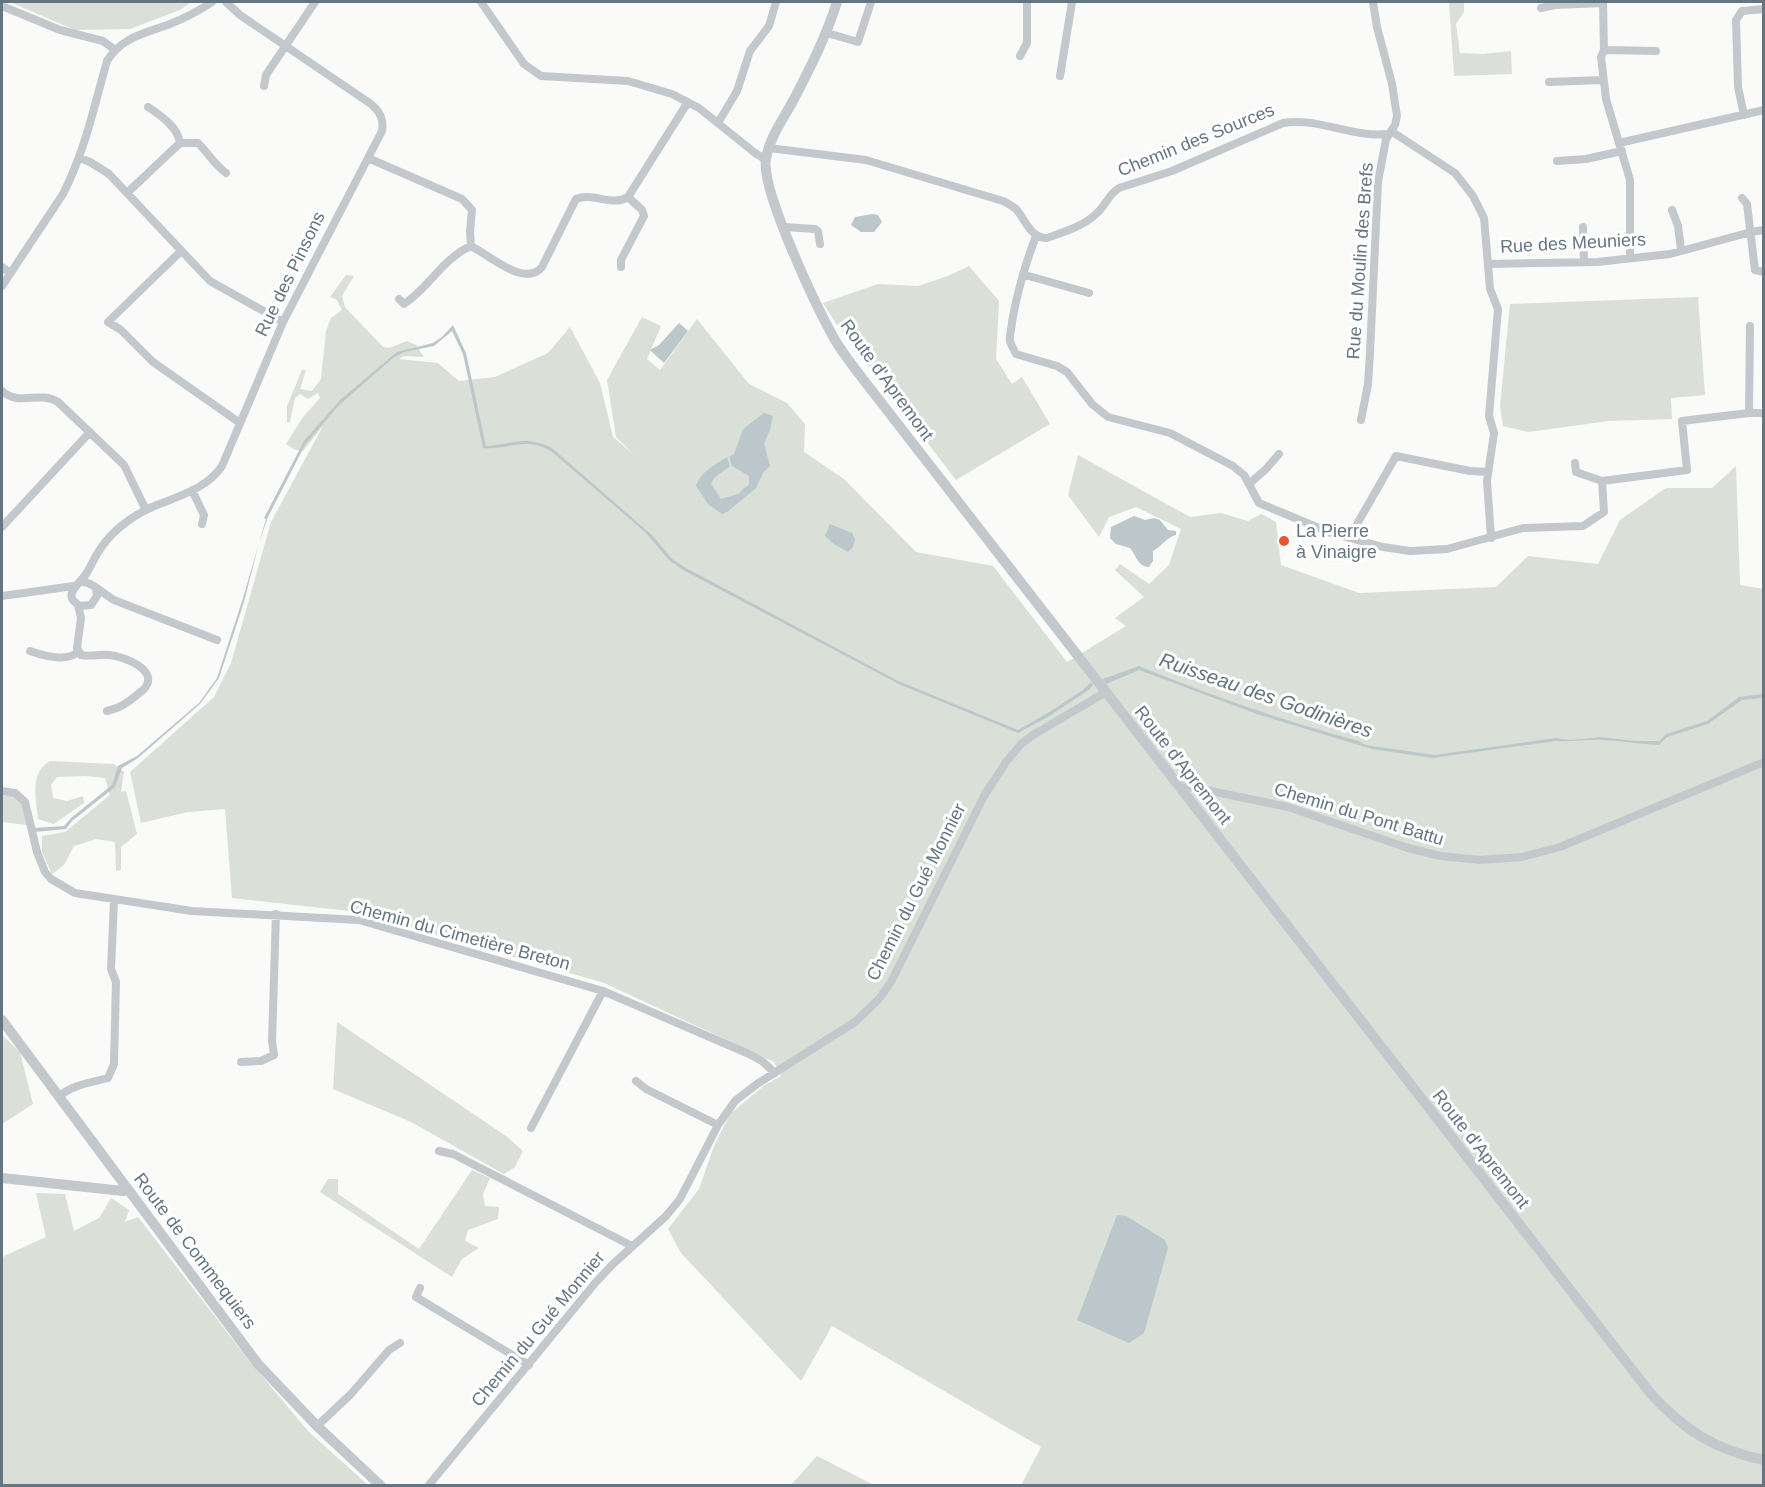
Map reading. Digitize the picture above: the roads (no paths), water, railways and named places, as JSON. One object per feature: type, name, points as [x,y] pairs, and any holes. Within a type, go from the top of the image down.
[{"type":"street","points":[[2,286],[63,194],[80,158],[107,61],[115,50],[131,38],[182,19],[212,2]]},
{"type":"street","name":"Rue des Pinsons","points":[[77,584],[89,570],[107,539],[125,521],[204,484],[217,473],[283,322],[382,131],[383,124],[378,111],[371,104],[240,15],[226,2]]},
{"type":"street","points":[[264,86],[266,75],[315,2]]},
{"type":"street","points":[[481,2],[524,64],[541,76],[634,82],[654,88],[688,102],[765,159]]},
{"type":"street","points":[[718,123],[737,91],[750,51],[769,26],[776,2]]},
{"type":"street","name":"Route d'Apremont","points":[[837,2],[827,33],[765,159],[769,186],[783,227],[837,343],[1651,1394],[1673,1417],[1706,1440],[1727,1450],[1764,1460]]},
{"type":"street","points":[[827,33],[858,42],[871,2]]},
{"type":"street","points":[[1020,56],[1027,43],[1027,2]]},
{"type":"street","points":[[1060,76],[1072,2]]},
{"type":"street","name":"Rue du Moulin des Brefs","points":[[1362,420],[1368,384],[1378,182],[1389,133],[1396,121],[1396,111],[1373,2]]},
{"type":"street","points":[[1541,8],[1603,2],[1602,80],[1630,180],[1630,258]]},
{"type":"street","points":[[2,6],[60,30],[103,41],[115,50]]},
{"type":"street","points":[[1744,115],[1738,87],[1736,20],[1742,11],[1764,9]]},
{"type":"street","points":[[1604,50],[1656,51]]},
{"type":"street","points":[[1549,82],[1602,80]]},
{"type":"street","points":[[471,246],[517,273],[534,274],[542,267],[576,199],[585,197],[619,201],[628,197],[688,102]]},
{"type":"street","points":[[148,107],[161,116],[178,134],[180,142]]},
{"type":"street","points":[[1557,161],[1586,159],[1620,147],[1764,110]]},
{"type":"street","name":"Chemin des Sources","points":[[1036,236],[1047,238],[1086,222],[1096,215],[1112,192],[1119,188],[1172,171],[1283,123],[1300,121],[1369,134],[1389,133]]},
{"type":"street","points":[[1389,133],[1455,173],[1466,186],[1484,218],[1490,289],[1498,309],[1490,416],[1494,433],[1488,472],[1491,538]]},
{"type":"street","points":[[127,193],[180,142],[198,143],[213,158],[217,166],[226,173]]},
{"type":"street","points":[[769,148],[866,160],[1003,201],[1014,207],[1036,236],[1024,268],[1010,340],[1016,354],[1057,366],[1068,372],[1092,404],[1108,417],[1170,433],[1233,466],[1244,475],[1259,503],[1271,510],[1348,538],[1383,547],[1410,551],[1448,549],[1523,528],[1583,526],[1604,512],[1602,481]]},
{"type":"street","points":[[80,158],[100,168],[127,193],[210,281],[283,322]]},
{"type":"street","points":[[368,158],[462,199],[472,210],[471,246]]},
{"type":"street","points":[[621,267],[621,260],[644,216],[642,210],[628,197]]},
{"type":"street","points":[[1742,198],[1748,204],[1755,270],[1764,272]]},
{"type":"street","points":[[1672,210],[1678,226],[1681,250]]},
{"type":"street","points":[[1583,226],[1584,262]]},
{"type":"street","points":[[783,227],[815,229],[818,231],[820,244]]},
{"type":"street","name":"Rue des Meuniers","points":[[1489,264],[1584,262],[1670,254],[1764,230]]},
{"type":"street","points":[[399,299],[404,304],[417,296],[447,261],[471,246]]},
{"type":"street","points":[[181,251],[108,321],[121,330],[153,362],[240,423]]},
{"type":"street","points":[[2,267],[10,273]]},
{"type":"street","points":[[1024,274],[1089,293]]},
{"type":"street","points":[[1749,413],[1750,326]]},
{"type":"street","points":[[2,391],[17,399],[52,398],[124,465],[146,510]]},
{"type":"street","points":[[1575,463],[1576,472],[1602,481],[1687,470],[1682,421],[1764,413]]},
{"type":"street","points":[[2,527],[90,432]]},
{"type":"street","points":[[1249,484],[1279,454]]},
{"type":"street","points":[[1348,538],[1396,456],[1470,471],[1488,472]]},
{"type":"street","points":[[192,490],[204,515],[202,524]]},
{"type":"street","points":[[89,570],[96,600]]},
{"type":"street","points":[[77,584],[75,601],[81,618]]},
{"type":"street","points":[[2,596],[37,590],[56,590],[77,584],[94,586],[114,600],[218,640]]},
{"type":"street","points":[[56,590],[88,606]]},
{"type":"street","points":[[78,652],[81,618],[88,606],[96,600],[114,600]]},
{"type":"street","points":[[30,651],[42,655],[67,657],[74,656],[78,652]]},
{"type":"street","points":[[78,652],[86,656],[116,656],[140,666],[147,672],[148,680],[144,688],[125,705],[106,711]]},
{"type":"street","name":"Chemin du Gué Monnier","points":[[428,1485],[596,1282],[680,1200],[727,1111],[744,1093],[855,1022],[879,999],[891,982],[984,796],[1021,744],[1106,692]]},
{"type":"street","name":"Chemin du Pont Battu","points":[[1181,790],[1186,787],[1196,788],[1288,807],[1408,848],[1440,856],[1480,860],[1522,857],[1560,847],[1764,762]]},
{"type":"street","name":"Chemin du Cimetière Breton","points":[[2,791],[15,793],[25,802],[37,852],[45,872],[51,879],[75,893],[192,911],[358,920],[603,991],[749,1054],[762,1061],[775,1073]]},
{"type":"street","points":[[59,1096],[63,1092],[108,1078],[114,1065],[116,982],[111,969],[114,900]]},
{"type":"street","points":[[241,1062],[261,1061],[274,1055],[272,1041],[276,914]]},
{"type":"street","points":[[531,1128],[603,991]]},
{"type":"street","name":"Route de Commequiers","points":[[2,1020],[258,1364],[317,1426],[381,1485]]},
{"type":"street","points":[[636,1081],[646,1089],[718,1125]]},
{"type":"street","points":[[439,1151],[453,1154],[632,1246]]},
{"type":"street","points":[[2,1178],[74,1187],[123,1191],[128,1189]]},
{"type":"street","points":[[420,1288],[416,1298],[529,1365]]},
{"type":"street","points":[[317,1426],[351,1394],[389,1350],[400,1342]]},
{"type":"place","name":"La Pierre à Vinaigre","points":[[1284,541]]},
{"type":"water label","name":"Ruisseau des Godinières","points":[[1266,695]]}]
